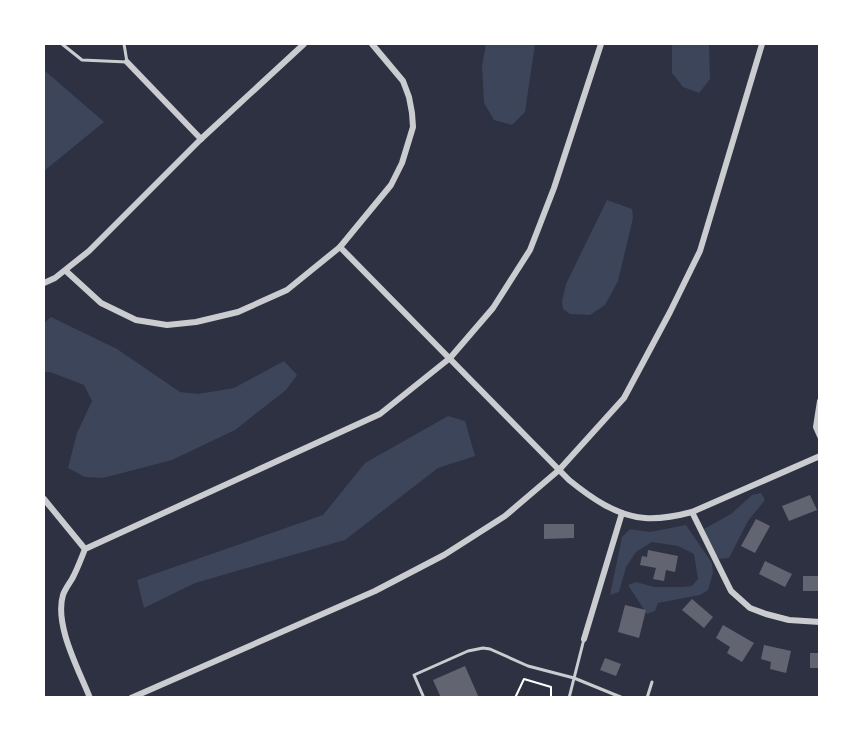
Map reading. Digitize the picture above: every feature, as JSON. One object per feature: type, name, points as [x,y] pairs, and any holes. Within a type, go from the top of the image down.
[{"type":"street","points":[[44,283],[66,271],[89,251],[201,139],[304,44]]},
{"type":"street","points":[[66,271],[101,303],[136,320],[167,325],[196,322],[238,312],[287,290],[340,247],[391,185],[402,163],[413,127],[409,97],[403,81],[372,44]]},
{"type":"street","points":[[90,698],[64,634],[61,611],[62,598],[85,549],[380,414],[450,358],[493,308],[530,250],[554,188],[601,44]]},
{"type":"street","points":[[131,698],[375,591],[444,555],[505,516],[559,470],[624,398],[700,251],[762,44]]},
{"type":"street","points":[[128,62],[201,139]]},
{"type":"street","points":[[340,247],[559,470],[596,501],[622,513],[644,518],[671,517],[692,512],[819,456]]},
{"type":"street","points":[[819,401],[816,427],[819,436]]},
{"type":"street","points":[[44,499],[85,549]]},
{"type":"street","points":[[692,512],[730,591],[750,608],[766,614],[789,620],[819,622]]},
{"type":"street","points":[[584,639],[622,513]]},
{"type":"lane","points":[[62,44],[82,60],[128,62],[124,44]]},
{"type":"lane","points":[[569,698],[584,639]]},
{"type":"lane","points":[[424,698],[414,675],[475,649],[483,648],[528,666],[574,678],[623,698]]},
{"type":"lane","points":[[647,698],[652,682]]},
{"type":"path","points":[[515,698],[524,678],[551,687],[551,698]]},
{"type":"shaded area","points":[[486,44],[535,44],[525,112],[512,125],[494,120],[484,103],[482,66]]},
{"type":"shaded area","points":[[672,44],[709,44],[710,79],[699,93],[683,87],[672,73]]},
{"type":"shaded area","points":[[44,70],[104,122],[44,171]]},
{"type":"shaded area","points":[[607,200],[632,209],[633,218],[618,281],[605,305],[590,315],[570,314],[563,309],[562,301],[566,284]]},
{"type":"shaded area","points":[[51,317],[117,349],[180,392],[198,394],[234,388],[284,361],[297,375],[286,390],[235,430],[172,460],[103,478],[85,477],[68,468],[77,433],[92,401],[84,385],[50,372],[44,372],[44,323]]},
{"type":"shaded area","points":[[448,416],[465,421],[475,456],[438,468],[345,540],[195,583],[144,608],[137,580],[323,515],[365,463]]},
{"type":"shaded area","points":[[761,493],[765,500],[748,521],[729,558],[720,559],[713,553],[704,529],[731,514],[752,495]]},
{"type":"shaded area","points":[[686,525],[712,563],[713,573],[708,590],[700,595],[658,603],[655,611],[647,614],[628,585],[636,582],[654,587],[683,587],[692,586],[698,579],[694,554],[678,546],[652,542],[636,552],[626,567],[619,592],[610,595],[622,537],[630,529],[650,532]]},
{"type":"building","points":[[810,495],[817,510],[789,521],[782,506]]},
{"type":"building","points":[[756,519],[770,526],[755,553],[741,546]]},
{"type":"building","points":[[544,524],[574,524],[574,538],[544,539]]},
{"type":"building","points":[[648,550],[678,556],[675,572],[666,570],[664,581],[653,579],[656,568],[640,565],[642,556],[647,557]]},
{"type":"building","points":[[765,561],[792,574],[785,587],[759,574]]},
{"type":"building","points":[[803,576],[820,576],[820,591],[803,591]]},
{"type":"building","points":[[692,599],[713,617],[704,628],[682,610]]},
{"type":"building","points":[[625,605],[646,610],[639,638],[618,632]]},
{"type":"building","points":[[723,625],[754,643],[742,662],[727,653],[730,647],[716,638]]},
{"type":"building","points":[[764,645],[791,651],[786,673],[770,669],[771,662],[761,659]]},
{"type":"building","points":[[810,653],[820,653],[820,668],[810,668]]},
{"type":"building","points":[[605,658],[621,664],[616,676],[600,670]]},
{"type":"building","points":[[465,666],[479,698],[441,698],[433,680]]}]
